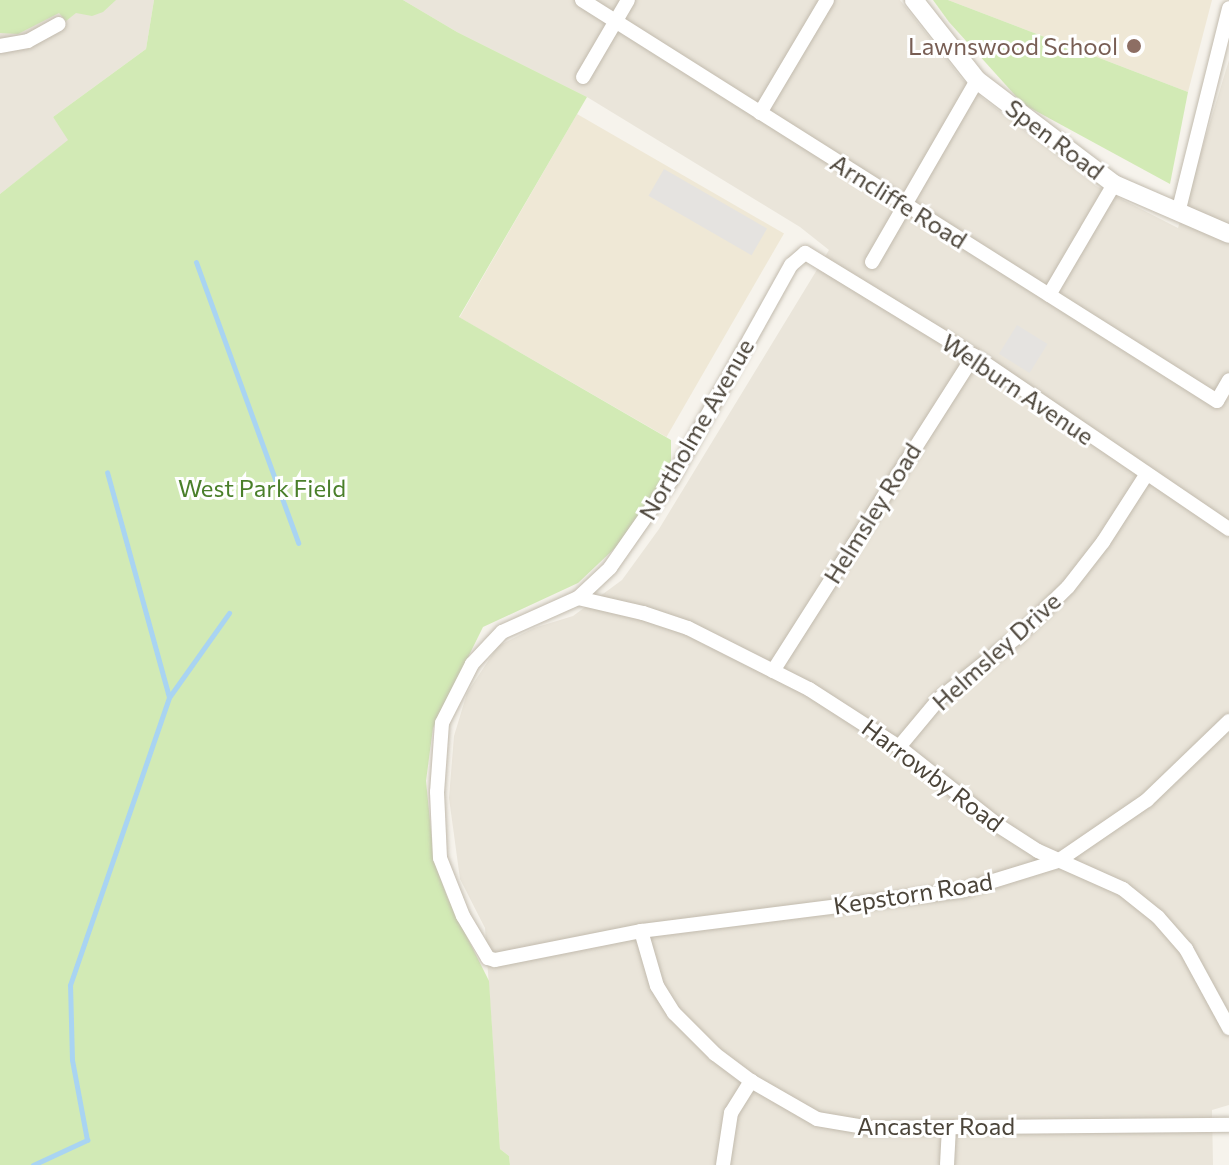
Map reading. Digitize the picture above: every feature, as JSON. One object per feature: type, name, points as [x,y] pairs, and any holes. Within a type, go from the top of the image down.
[{"type":"street","name":"Arncliffe Road","points":[[582,0],[1217,401],[1229,380]]},
{"type":"street","points":[[583,77],[628,0]]},
{"type":"street","points":[[760,113],[827,0]]},
{"type":"street","name":"Spen Road","points":[[914,0],[977,80],[1114,184],[1229,234]]},
{"type":"street","points":[[1178,213],[1225,44],[1229,8]]},
{"type":"street","points":[[0,46],[28,41],[59,24]]},
{"type":"street","points":[[872,262],[977,80]]},
{"type":"street","points":[[1049,295],[1114,184]]},
{"type":"street","name":"Welburn Avenue","points":[[805,253],[974,356],[1229,529]]},
{"type":"street","name":"Northolme Avenue","points":[[641,931],[507,958],[488,958],[463,916],[440,858],[437,792],[442,723],[472,664],[502,632],[578,598],[610,568],[672,479],[791,265],[805,253]]},
{"type":"street","name":"Helmsley Road","points":[[773,671],[974,356]]},
{"type":"street","name":"Helmsley Drive","points":[[899,747],[939,699],[1017,637],[1068,587],[1103,542],[1146,475]]},
{"type":"street","name":"Harrowby Road","points":[[578,598],[643,613],[688,628],[839,706],[899,747],[999,826],[1058,861],[1123,889],[1158,917],[1186,949],[1229,1028]]},
{"type":"street","name":"Kepstorn Road","points":[[641,931],[964,890],[1058,861],[1147,800],[1228,724]]},
{"type":"street","name":"Ancaster Road","points":[[641,931],[657,986],[674,1013],[715,1054],[782,1101],[836,1125],[949,1128],[1229,1125]]},
{"type":"street","points":[[723,1165],[731,1113],[751,1081]]},
{"type":"street","points":[[947,1165],[949,1128]]},
{"type":"shaded area","points":[[0,0],[154,0],[146,49],[53,117],[69,140],[0,194]]},
{"type":"shaded area","points":[[403,0],[900,0],[962,79],[980,96],[1096,186],[1178,228],[1229,60],[1229,1105],[1212,1110],[1213,1165],[510,1165],[509,1156],[500,1149],[485,928],[460,879],[449,798],[454,736],[467,693],[498,646],[534,628],[573,616],[622,580],[659,529],[829,250],[800,227],[587,97],[457,32]]},
{"type":"shaded area","name":"Lawnswood School","points":[[948,0],[1212,0],[1188,92]]},
{"type":"shaded area","points":[[577,114],[784,234],[666,437],[460,318]]},
{"type":"shaded area","points":[[664,169],[767,228],[752,255],[648,196]]},
{"type":"shaded area","points":[[1017,325],[1048,344],[1030,373],[999,354]]},
{"type":"green space","points":[[0,0],[116,0],[103,12],[92,16],[76,13],[66,21],[59,13],[18,34],[0,33]]},
{"type":"green space","name":"West Park Field","points":[[154,0],[403,0],[457,32],[587,97],[459,317],[671,440],[671,469],[616,547],[578,583],[483,627],[433,728],[426,781],[434,861],[448,899],[489,981],[500,1149],[509,1156],[510,1165],[0,1165],[0,194],[68,140],[53,117],[146,49]]},
{"type":"green space","points":[[933,0],[948,0],[1188,92],[1170,184],[1023,104]]},
{"type":"waterway","points":[[196,262],[298,543]]},
{"type":"waterway","points":[[33,1165],[87,1140],[72,1060],[70,985],[169,697],[107,472]]},
{"type":"waterway","points":[[170,696],[229,613]]},
{"type":"place","name":"Lawnswood School","points":[[1134,46]]}]
